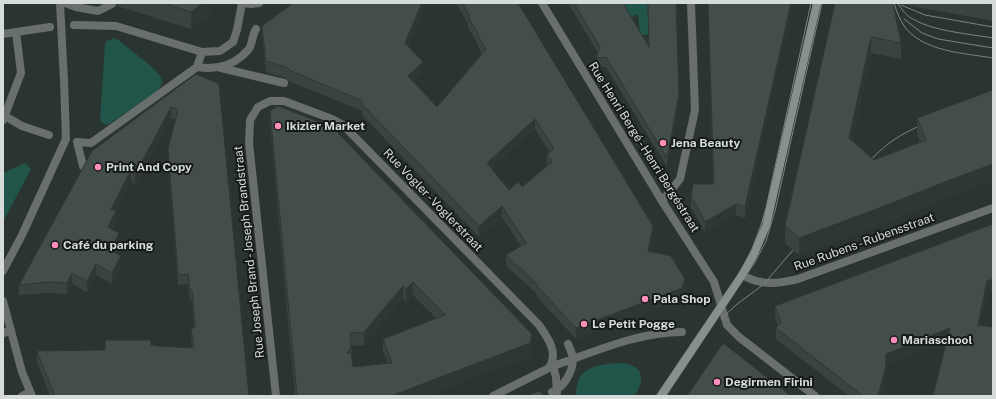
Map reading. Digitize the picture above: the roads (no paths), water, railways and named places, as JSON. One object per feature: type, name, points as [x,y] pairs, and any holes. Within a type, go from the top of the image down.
[{"type":"street","points":[[3,270],[22,235],[66,139],[60,3]]},
{"type":"street","points":[[65,3],[76,7],[98,11],[112,4]]},
{"type":"street","points":[[74,25],[116,26],[202,52],[220,51],[233,42],[242,3],[259,3]]},
{"type":"street","name":"Rue Henri Bergé - Henri Bergéstraat","points":[[542,3],[662,201],[714,282],[728,325],[739,337],[815,396]]},
{"type":"street","points":[[662,201],[680,179],[695,110],[691,3]]},
{"type":"street","points":[[661,396],[742,275],[760,242],[768,218],[817,3]]},
{"type":"street","points":[[3,34],[50,27]]},
{"type":"street","points":[[221,68],[238,60],[250,48],[252,33],[256,29]]},
{"type":"street","points":[[16,32],[21,72],[4,117],[22,126],[49,135]]},
{"type":"street","points":[[83,166],[77,142],[91,143],[198,67],[202,52]]},
{"type":"street","points":[[198,67],[209,69],[221,68],[284,83]]},
{"type":"street","name":"Rue Vogler - Voglerstraat","points":[[258,107],[270,101],[284,101],[332,119],[343,125],[539,325],[552,347],[552,365],[556,377],[556,393]]},
{"type":"street","name":"Rue Joseph Brand - Joseph Brandstraat","points":[[258,107],[250,120],[249,143],[276,396]]},
{"type":"street","name":"Rue Rubens - Rubensstraat","points":[[742,275],[764,284],[798,280],[993,208]]},
{"type":"street","points":[[3,301],[7,332],[31,394],[22,396]]},
{"type":"street","points":[[493,396],[549,368],[552,365],[630,341],[654,335],[682,332]]},
{"type":"street","points":[[556,393],[570,373],[573,359],[568,344]]},
{"type":"tram line","points":[[656,396],[740,272],[752,249],[766,208],[811,3]]},
{"type":"tram line","points":[[666,396],[755,262],[766,241],[775,211],[822,3]]},
{"type":"tram line","points":[[894,3],[904,26],[912,35],[922,41],[957,53],[993,58]]},
{"type":"tram line","points":[[898,4],[911,18],[921,23],[952,32],[993,38]]},
{"type":"tram line","points":[[901,5],[925,15],[993,27]]},
{"type":"tram line","points":[[904,19],[922,33],[938,39],[993,48]]},
{"type":"tram line","points":[[865,166],[893,140],[908,131],[927,123]]},
{"type":"tram line","points":[[721,319],[736,305],[764,284],[793,250]]},
{"type":"place","name":"Ikizler Market","points":[[278,126]]},
{"type":"place","name":"Jena Beauty","points":[[663,143]]},
{"type":"place","name":"Print And Copy","points":[[98,167]]},
{"type":"place","name":"Café du parking","points":[[55,245]]},
{"type":"place","name":"Pala Shop","points":[[645,299]]},
{"type":"place","name":"Le Petit Pogge","points":[[584,324]]},
{"type":"place","name":"Mariaschool","points":[[894,340]]},
{"type":"place","name":"Degirmen Firini","points":[[717,382]]}]
